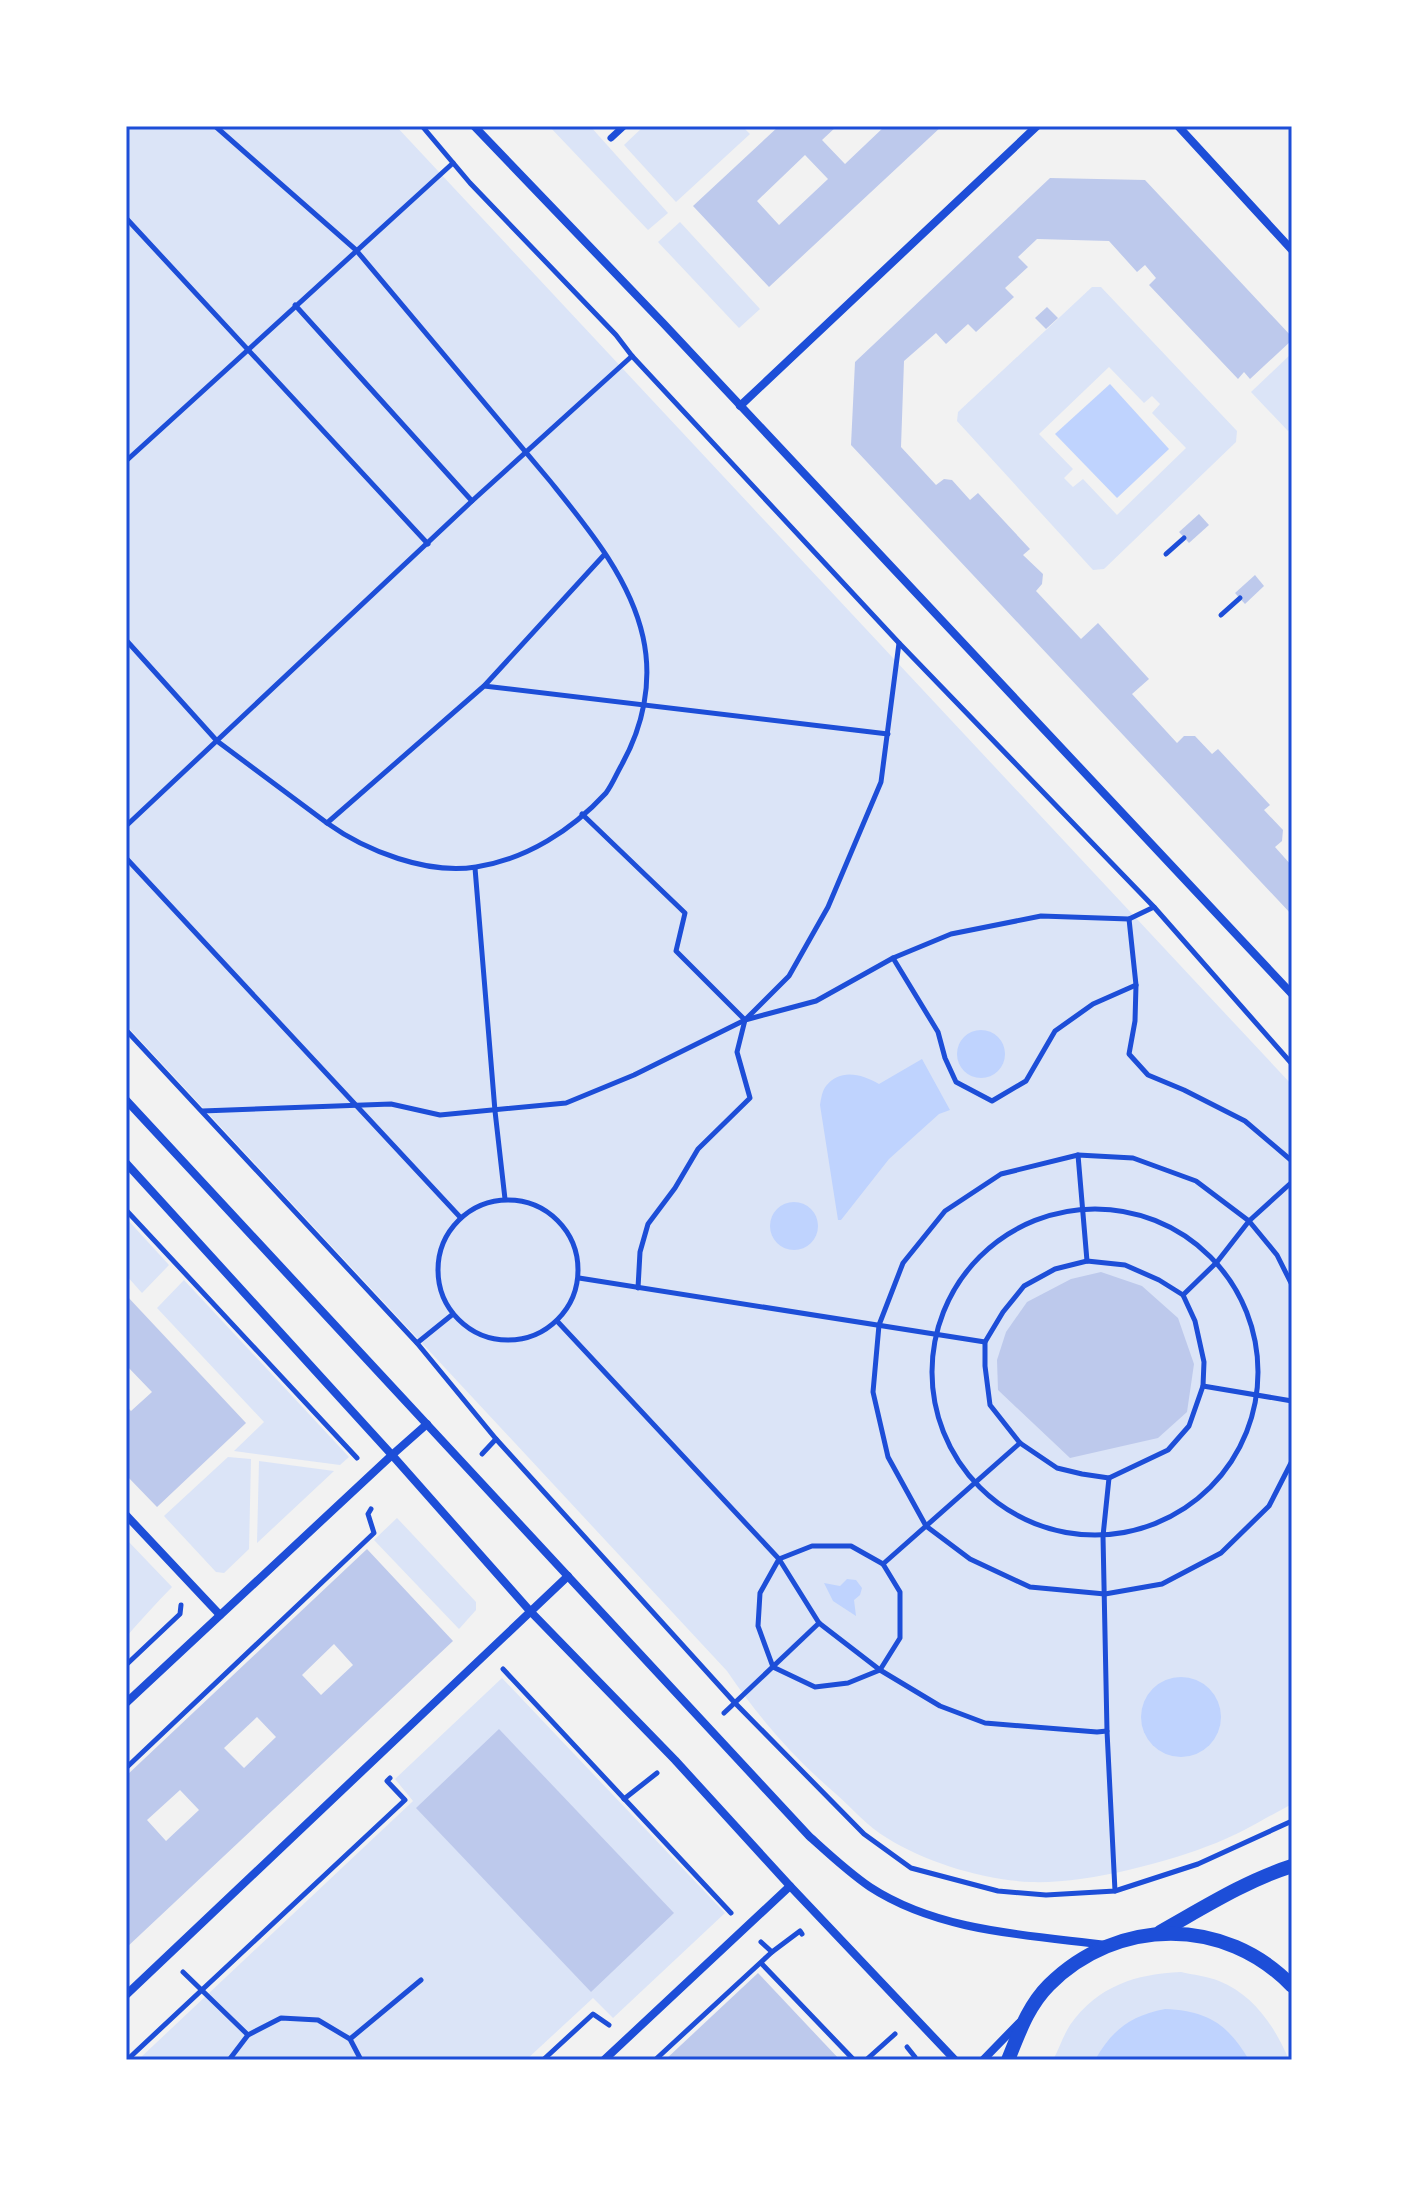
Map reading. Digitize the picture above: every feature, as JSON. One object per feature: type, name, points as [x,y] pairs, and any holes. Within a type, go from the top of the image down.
[{"type":"street","points":[[474,126],[1292,994]]},
{"type":"street","points":[[611,138],[624,126]]},
{"type":"street","points":[[740,406],[1037,126]]},
{"type":"street","points":[[1178,126],[1292,250]]},
{"type":"street","points":[[126,1100],[809,1836],[841,1866],[873,1889],[921,1912],[957,1923],[1108,1945]]},
{"type":"street","points":[[126,1163],[530,1611],[675,1760],[955,2060]]},
{"type":"street","points":[[126,1703],[427,1424]]},
{"type":"street","points":[[126,1515],[220,1615]]},
{"type":"street","points":[[126,1995],[568,1576]]},
{"type":"street","points":[[1159,1933],[1267,1874],[1292,1866]]},
{"type":"street","points":[[604,2060],[790,1886]]},
{"type":"street","points":[[983,2060],[1025,2016],[1047,1986],[1075,1962],[1108,1945],[1133,1937],[1159,1933],[1207,1937],[1252,1954],[1292,1986]]},
{"type":"street","points":[[1008,2060],[1025,2016]]},
{"type":"path","points":[[126,640],[217,741],[349,839],[410,862],[445,867],[475,868],[533,850],[557,836],[608,791],[633,745],[645,705],[643,639],[634,605],[580,518],[356,250],[215,126]]},
{"type":"path","points":[[422,126],[899,643],[1154,907],[1292,1064]]},
{"type":"path","points":[[126,461],[453,163]]},
{"type":"path","points":[[126,218],[428,544]]},
{"type":"path","points":[[295,305],[472,501]]},
{"type":"path","points":[[126,826],[472,501],[632,356]]},
{"type":"path","points":[[1166,554],[1184,538]]},
{"type":"path","points":[[327,823],[484,686],[604,555]]},
{"type":"path","points":[[1221,615],[1240,598]]},
{"type":"path","points":[[638,1288],[640,1252],[648,1224],[675,1188],[698,1149],[750,1098],[737,1052],[745,1020],[789,976],[828,907],[881,782],[899,643]]},
{"type":"path","points":[[484,686],[888,734]]},
{"type":"path","points":[[582,814],[685,913],[676,951],[745,1020]]},
{"type":"path","points":[[126,858],[460,1217]]},
{"type":"path","points":[[475,868],[505,1199]]},
{"type":"path","points":[[201,1111],[391,1104],[440,1115],[566,1103],[634,1075],[745,1020],[816,1001],[893,958],[951,934],[1041,916],[1129,919],[1154,907]]},
{"type":"path","points":[[1129,919],[1136,985],[1135,1021],[1129,1054],[1148,1075],[1245,1121],[1292,1161]]},
{"type":"path","points":[[893,958],[938,1032],[956,1082],[992,1101],[1026,1081],[1055,1031],[1093,1004],[1136,985]]},
{"type":"path","points":[[126,1030],[417,1343],[496,1439],[735,1703],[864,1834],[911,1868],[998,1891],[1046,1895],[1115,1891],[1198,1864],[1292,1821]]},
{"type":"path","points":[[1078,1155],[1087,1261]]},
{"type":"path","points":[[1292,1285],[1277,1255],[1249,1221],[1196,1181],[1133,1158],[1078,1155],[1001,1174],[945,1211],[903,1263],[879,1325],[873,1392],[888,1457],[926,1526],[970,1559],[1030,1587],[1105,1594],[1162,1584],[1221,1553],[1269,1506],[1292,1461]]},
{"type":"path","points":[[1183,1295],[1217,1262],[1249,1221],[1292,1182]]},
{"type":"path","points":[[505,1199],[529,1202],[551,1213],[568,1231],[577,1254],[579,1278],[572,1301],[557,1321],[523,1340],[504,1341],[484,1337],[467,1328],[453,1314],[440,1291],[437,1264],[445,1238],[460,1217],[481,1204],[505,1199]]},
{"type":"path","points":[[1083,1210],[1124,1210],[1171,1227],[1217,1262],[1239,1292],[1255,1335],[1249,1429],[1225,1472],[1190,1506],[1147,1528],[1103,1536],[1048,1530],[1002,1508],[975,1481],[941,1431],[931,1384],[935,1335],[954,1289],[985,1250],[1026,1223],[1083,1210]]},
{"type":"path","points":[[1087,1261],[1125,1265],[1183,1295],[1195,1321],[1204,1362],[1203,1386],[1189,1426],[1168,1450],[1109,1478],[1057,1468],[1020,1443],[990,1405],[985,1366],[985,1342],[1024,1286],[1055,1269],[1087,1261]]},
{"type":"path","points":[[579,1278],[985,1342]]},
{"type":"path","points":[[417,1343],[453,1314]]},
{"type":"path","points":[[557,1321],[779,1559],[819,1623],[880,1670],[940,1706],[985,1723],[1107,1731]]},
{"type":"path","points":[[1203,1386],[1292,1401]]},
{"type":"path","points":[[883,1564],[1020,1443]]},
{"type":"path","points":[[1109,1478],[1103,1536],[1107,1731],[1115,1891]]},
{"type":"path","points":[[126,1768],[374,1533],[368,1514],[377,1502]]},
{"type":"path","points":[[812,1546],[851,1546],[883,1564],[900,1592],[900,1638],[880,1670],[848,1683],[815,1687],[773,1667],[758,1626],[760,1593],[779,1559],[812,1546]]},
{"type":"path","points":[[743,1695],[819,1623]]},
{"type":"path","points":[[492,1679],[503,1669]]},
{"type":"path","points":[[127,2060],[405,1800],[387,1781],[397,1771]]},
{"type":"path","points":[[720,1923],[731,1913]]},
{"type":"path","points":[[655,2060],[772,1952]]},
{"type":"path","points":[[761,1963],[854,2060]]},
{"type":"path","points":[[350,2039],[421,1980]]},
{"type":"path","points":[[217,2005],[248,2035]]},
{"type":"path","points":[[543,2060],[593,2014],[611,2027]]},
{"type":"path","points":[[229,2060],[248,2035],[281,2018],[318,2020],[350,2039],[361,2060]]},
{"type":"path","points":[[866,2060],[895,2034]]},
{"type":"shaded area","points":[[126,126],[396,126],[1292,1085],[1292,1804],[1226,1839],[1174,1858],[1100,1876],[1052,1882],[1013,1881],[956,1869],[880,1834],[791,1751],[751,1705],[727,1671],[126,1025]]},
{"type":"shaded area","points":[[549,126],[590,126],[668,213],[648,230]]},
{"type":"shaded area","points":[[644,126],[742,126],[750,134],[676,202],[624,145]]},
{"type":"shaded area","points":[[680,222],[760,309],[739,328],[658,242]]},
{"type":"shaded area","points":[[1092,287],[1101,287],[1237,431],[1236,442],[1104,569],[1093,570],[957,421],[958,412]],"holes":[[[1109,367],[1144,403],[1152,396],[1160,404],[1152,413],[1186,448],[1117,515],[1083,479],[1073,487],[1064,478],[1073,469],[1039,434]]]},
{"type":"shaded area","points":[[1292,353],[1292,427],[1288,431],[1251,392]]},
{"type":"shaded area","points":[[126,1218],[169,1265],[142,1293],[126,1275]]},
{"type":"shaded area","points":[[184,1280],[349,1457],[340,1465],[234,1451],[264,1422],[157,1308]]},
{"type":"shaded area","points":[[228,1457],[251,1459],[249,1549],[224,1573],[216,1572],[164,1516]]},
{"type":"shaded area","points":[[259,1461],[334,1471],[257,1543]]},
{"type":"shaded area","points":[[397,1518],[476,1602],[476,1610],[459,1629],[374,1540]]},
{"type":"shaded area","points":[[126,1539],[172,1587],[126,1637]]},
{"type":"shaded area","points":[[502,1678],[725,1913],[613,2018],[593,1998],[526,2060],[138,2060],[413,1801],[395,1779]]},
{"type":"shaded area","points":[[1181,1972],[1214,1979],[1253,2003],[1270,2024],[1289,2060],[1053,2060],[1070,2025],[1105,1992],[1133,1979]]},
{"type":"water","points":[[1110,384],[1169,449],[1117,498],[1055,434]]},
{"type":"water","points":[[981,1030],[998,1037],[1005,1054],[998,1071],[981,1078],[964,1071],[957,1054],[964,1037]]},
{"type":"water","points":[[922,1059],[950,1110],[939,1114],[889,1159],[838,1220],[820,1105],[825,1088],[832,1080],[851,1074],[879,1084]]},
{"type":"water","points":[[794,1202],[811,1209],[818,1226],[811,1243],[794,1250],[777,1243],[770,1226],[777,1209]]},
{"type":"water","points":[[847,1579],[856,1580],[862,1588],[854,1600],[856,1616],[833,1601],[824,1583],[840,1586]]},
{"type":"water","points":[[1181,1677],[1196,1680],[1209,1689],[1218,1702],[1221,1717],[1218,1732],[1209,1745],[1196,1754],[1181,1757],[1166,1754],[1153,1745],[1144,1732],[1141,1717],[1144,1702],[1153,1689],[1166,1680]]},
{"type":"water","points":[[1165,2009],[1193,2013],[1214,2021],[1224,2028],[1249,2060],[1095,2060],[1108,2040],[1123,2026]]},
{"type":"building","points":[[779,126],[837,126],[822,140],[845,164],[885,126],[942,126],[769,287],[693,206]],"holes":[[[805,155],[828,179],[779,225],[757,201]]]},
{"type":"building","points":[[1050,178],[1145,180],[1292,340],[1250,379],[1244,372],[1238,379],[1149,285],[1156,278],[1145,265],[1137,272],[1109,241],[1037,239],[1018,257],[1028,267],[1005,288],[1014,297],[976,332],[968,324],[946,344],[936,333],[904,361],[901,447],[936,485],[944,479],[952,480],[970,500],[978,493],[1030,549],[1023,555],[1043,574],[1042,584],[1036,591],[1081,639],[1098,623],[1149,679],[1132,694],[1177,743],[1184,736],[1195,736],[1212,754],[1218,749],[1270,805],[1264,810],[1283,830],[1282,841],[1275,847],[1292,866],[1292,915],[851,445],[855,362]]},
{"type":"building","points":[[1047,307],[1058,318],[1046,329],[1035,318]]},
{"type":"building","points":[[1199,514],[1209,525],[1189,543],[1179,532]]},
{"type":"building","points":[[1255,575],[1264,586],[1245,604],[1235,593]]},
{"type":"building","points":[[1101,1272],[1142,1286],[1178,1318],[1194,1364],[1187,1412],[1158,1438],[1070,1458],[998,1390],[997,1360],[1006,1332],[1027,1302],[1071,1279]]},
{"type":"building","points":[[126,1295],[246,1423],[157,1507],[126,1475],[126,1406],[131,1411],[152,1392],[126,1365]]},
{"type":"building","points":[[367,1549],[453,1641],[126,1948],[126,1776]],"holes":[[[334,1644],[353,1665],[321,1695],[302,1675]],[[257,1717],[276,1737],[244,1768],[224,1748]],[[180,1790],[199,1810],[166,1841],[147,1820]]]},
{"type":"building","points":[[499,1729],[674,1913],[591,1992],[416,1808]]},
{"type":"building","points":[[758,1973],[840,2060],[665,2060]]}]
